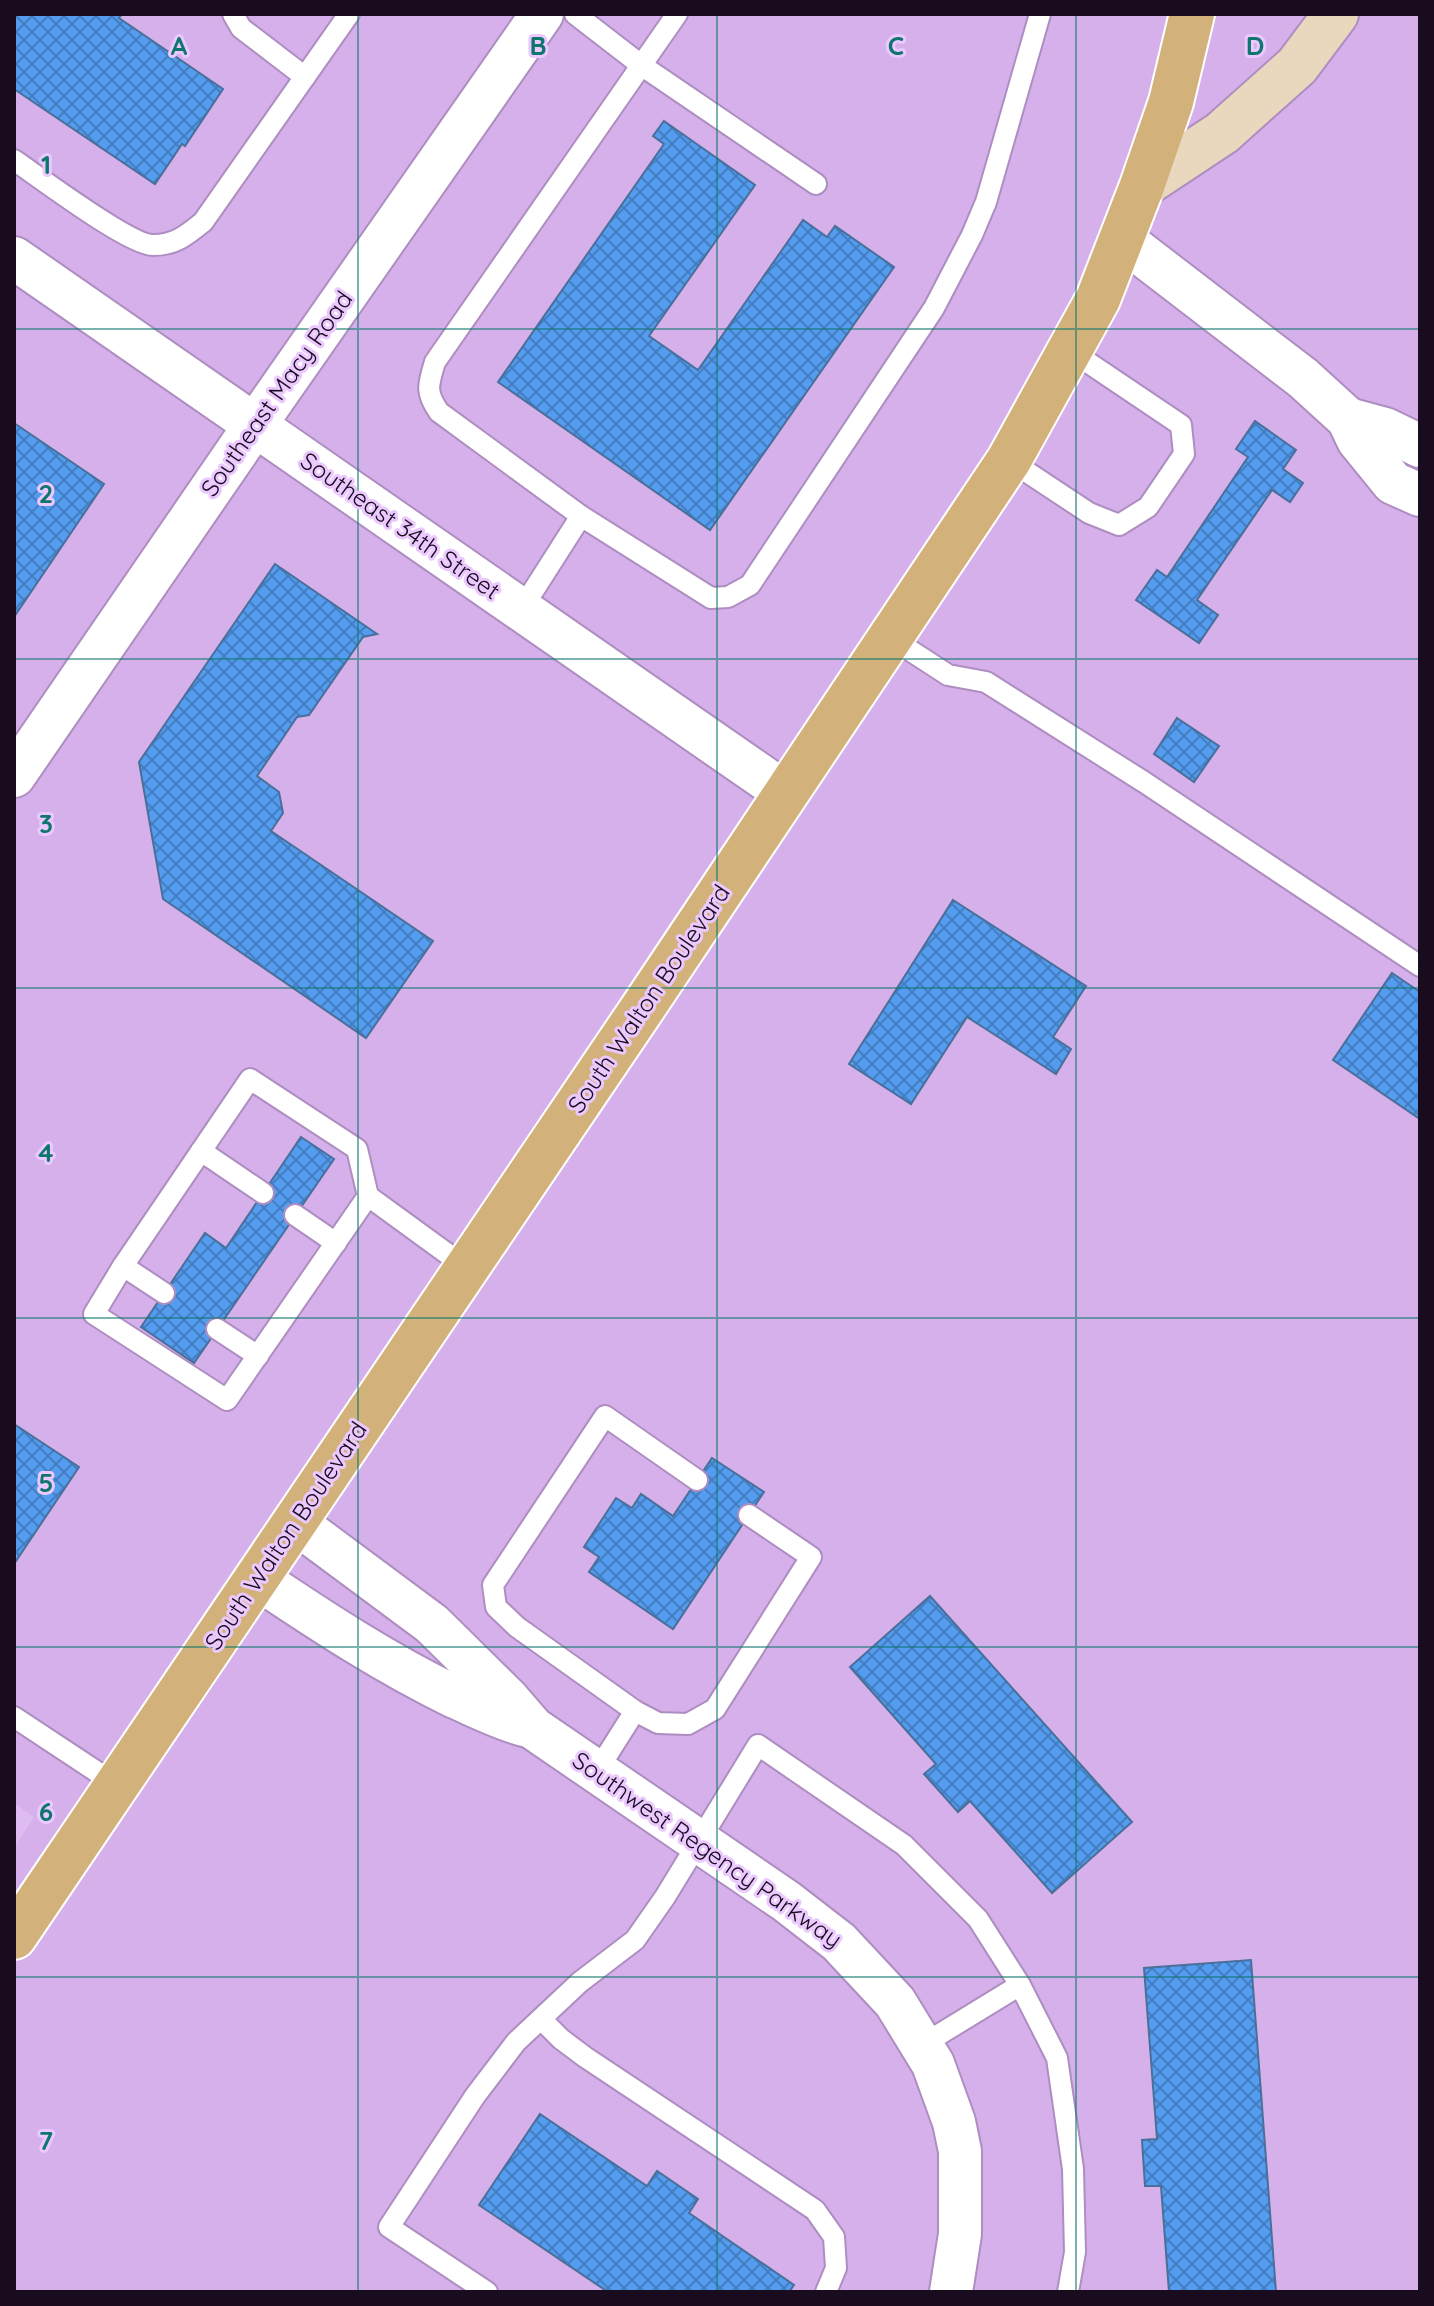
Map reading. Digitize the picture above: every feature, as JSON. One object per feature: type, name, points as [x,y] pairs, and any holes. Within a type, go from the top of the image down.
[{"type":"main road","name":"South Walton Boulevard","points":[[14,1937],[296,1523],[1009,460],[1098,299],[1171,102],[1192,14]]},
{"type":"street","name":"Southeast Macy Road","points":[[14,776],[542,14]]},
{"type":"street","points":[[1142,186],[1222,133],[1297,66],[1336,14]]},
{"type":"street","points":[[1122,239],[1303,378],[1348,419],[1358,440],[1393,483],[1420,495]]},
{"type":"street","name":"Southeast 34th Street","points":[[14,258],[787,794]]},
{"type":"street","points":[[1348,419],[1385,429],[1420,446]]},
{"type":"street","name":"Southwest Regency Parkway","points":[[296,1523],[432,1624],[533,1728],[786,1901],[839,1942],[895,2002],[933,2064],[954,2122],[960,2151],[960,2234],[951,2292]]},
{"type":"street","name":"Southwest Regency Parkway","points":[[257,1578],[323,1622],[426,1683],[495,1717],[533,1728]]},
{"type":"lane","points":[[233,14],[241,28],[305,77]]},
{"type":"lane","points":[[14,160],[122,234],[151,246],[181,241],[203,222],[349,14]]},
{"type":"lane","points":[[575,14],[641,65],[816,184]]},
{"type":"lane","points":[[677,14],[435,362],[429,382],[430,399],[439,412],[581,516],[711,598],[728,597],[750,585],[934,308],[986,202],[1040,14]]},
{"type":"lane","points":[[1009,460],[1089,513],[1119,525],[1148,507],[1184,454],[1181,425],[1071,351]]},
{"type":"lane","points":[[521,610],[581,516]]},
{"type":"lane","points":[[891,638],[948,675],[986,682],[1144,782],[1420,966]]},
{"type":"lane","points":[[368,1196],[227,1400],[94,1314],[250,1079],[357,1149],[368,1196],[467,1268]]},
{"type":"lane","points":[[201,1151],[263,1193]]},
{"type":"lane","points":[[295,1215],[336,1243]]},
{"type":"lane","points":[[123,1266],[164,1293]]},
{"type":"lane","points":[[217,1329],[258,1356]]},
{"type":"lane","points":[[697,1480],[605,1416],[493,1585],[496,1607],[517,1627],[635,1711],[658,1723],[688,1724],[715,1709],[811,1557],[749,1515]]},
{"type":"lane","points":[[597,1771],[635,1711]]},
{"type":"lane","points":[[14,1717],[117,1785]]},
{"type":"lane","points":[[487,2292],[389,2227],[475,2096],[516,2042],[580,1982],[635,1940],[665,1897],[758,1745],[904,1845],[978,1919],[1020,1985],[1057,2058],[1073,2169],[1075,2252],[1068,2292]]},
{"type":"lane","points":[[922,2045],[1020,1985]]},
{"type":"lane","points":[[541,2019],[585,2057],[815,2210],[834,2237],[836,2268],[826,2292]]},
{"type":"shaded area","points":[[14,14],[1420,14],[1420,2292],[14,2292],[14,1848],[34,1817],[14,1803]]},
{"type":"building","points":[[17,14],[122,14],[119,18],[223,89],[155,184],[14,89],[14,19]]},
{"type":"building","points":[[664,121],[755,185],[649,336],[698,370],[803,220],[827,237],[835,226],[894,267],[710,530],[498,382],[664,144],[653,136]]},
{"type":"building","points":[[1255,421],[1296,450],[1283,469],[1303,483],[1290,502],[1272,490],[1197,600],[1218,615],[1199,643],[1136,600],[1157,570],[1167,577],[1248,457],[1236,449]]},
{"type":"building","points":[[14,423],[104,484],[14,617]]},
{"type":"building","points":[[275,564],[377,634],[363,637],[309,715],[297,717],[257,776],[279,792],[283,813],[271,831],[433,941],[366,1038],[163,899],[139,762]]},
{"type":"building","points":[[1177,718],[1219,746],[1194,782],[1154,754]]},
{"type":"building","points":[[953,900],[1086,986],[1053,1037],[1071,1049],[1056,1074],[967,1017],[911,1104],[849,1064]]},
{"type":"building","points":[[1392,973],[1420,992],[1420,1119],[1333,1060]]},
{"type":"building","points":[[301,1137],[334,1159],[194,1363],[141,1327],[205,1233],[226,1248]]},
{"type":"building","points":[[14,1424],[79,1467],[14,1564]]},
{"type":"building","points":[[712,1458],[764,1492],[673,1629],[589,1572],[599,1557],[584,1547],[616,1498],[632,1508],[641,1494],[673,1516]]},
{"type":"building","points":[[930,1596],[1132,1822],[1052,1893],[970,1801],[958,1812],[924,1774],[936,1764],[850,1667]]},
{"type":"building","points":[[1251,1960],[1276,2292],[1169,2292],[1161,2186],[1145,2186],[1142,2140],[1157,2139],[1144,1968]]},
{"type":"building","points":[[540,2114],[647,2186],[657,2171],[698,2199],[689,2213],[794,2285],[789,2292],[608,2292],[479,2205]]}]
